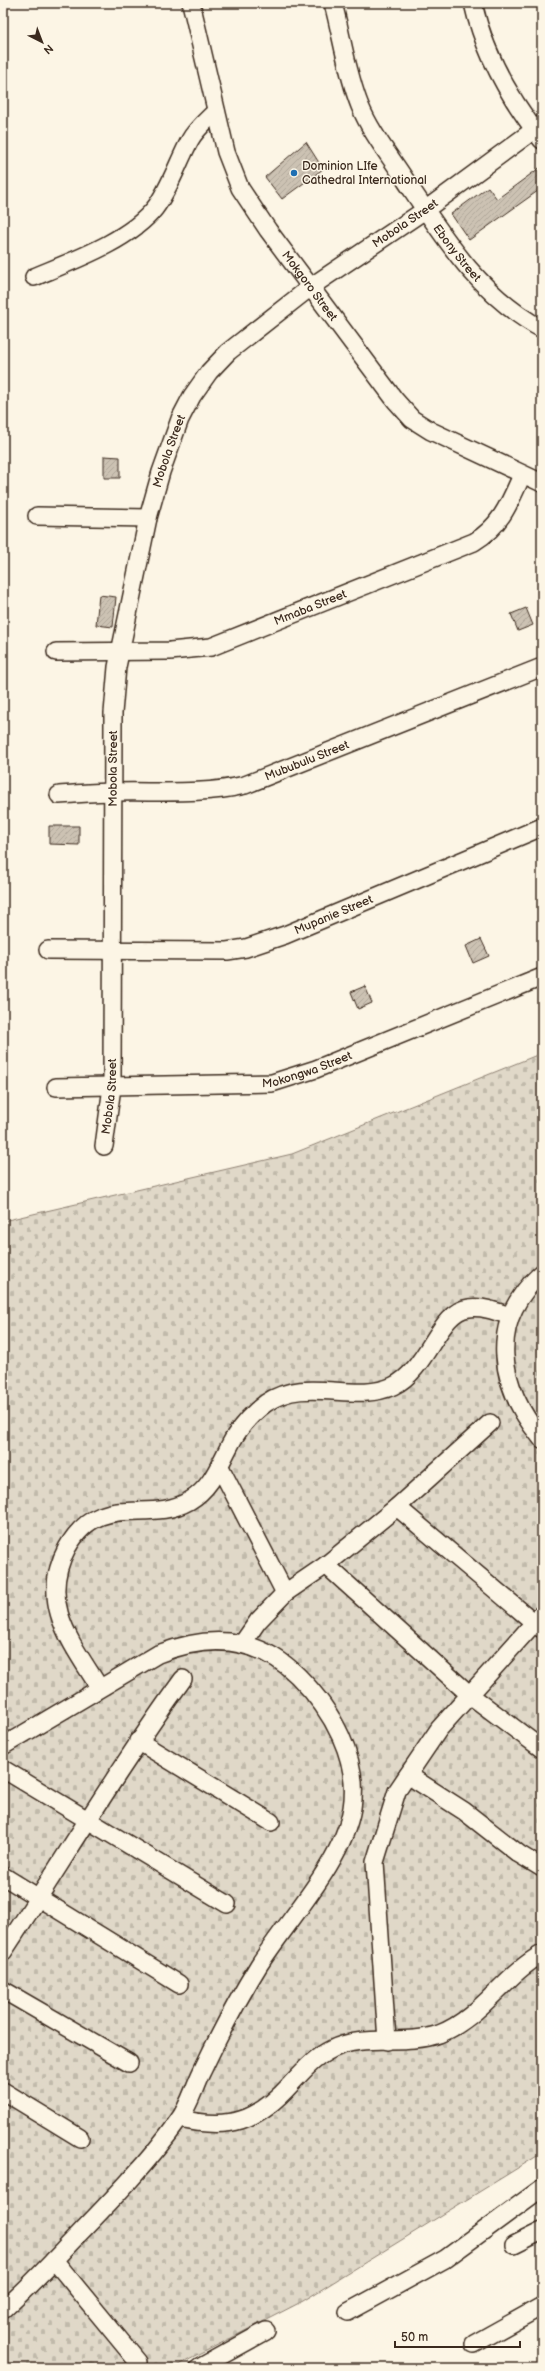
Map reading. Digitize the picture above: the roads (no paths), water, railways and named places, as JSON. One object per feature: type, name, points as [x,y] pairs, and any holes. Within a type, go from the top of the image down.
[{"type":"street","name":"Mokgoro Street","points":[[191,3],[226,152],[240,188],[268,230],[312,286],[395,400],[412,419],[452,443],[542,483]]},
{"type":"street","name":"Ebony Street","points":[[333,3],[360,106],[370,127],[425,210],[483,285],[521,318],[542,329]]},
{"type":"street","points":[[473,3],[492,60],[539,131]]},
{"type":"street","points":[[34,277],[95,251],[133,228],[154,209],[164,193],[190,139],[216,111]]},
{"type":"street","name":"Mobola Street","points":[[104,1146],[112,1087],[113,713],[117,667],[148,518],[170,443],[180,419],[201,384],[228,352],[312,286],[539,131]]},
{"type":"street","name":"Mmaba Street","points":[[56,652],[170,651],[211,646],[456,550],[488,534],[500,521],[522,475]]},
{"type":"street","points":[[38,516],[148,518]]},
{"type":"street","name":"Mububulu Street","points":[[59,795],[113,792],[225,790],[245,785],[542,667]]},
{"type":"street","name":"Mupanie Street","points":[[113,950],[226,951],[246,948],[285,935],[542,827]]},
{"type":"street","points":[[48,950],[113,950]]},
{"type":"street","name":"Mokongwa Street","points":[[56,1088],[272,1084],[292,1079],[542,977]]},
{"type":"street","points":[[542,1273],[525,1290],[510,1316],[506,1331],[505,1349],[508,1378],[522,1412],[542,1439]]},
{"type":"street","points":[[99,1687],[63,1626],[57,1609],[57,1577],[68,1547],[86,1526],[104,1516],[120,1511],[177,1507],[190,1500],[207,1485],[220,1466],[236,1435],[251,1415],[268,1402],[297,1391],[369,1392],[390,1388],[409,1377],[417,1369],[439,1332],[453,1314],[470,1307],[510,1316]]},
{"type":"street","points":[[242,1644],[258,1621],[285,1593],[326,1565],[398,1507],[490,1423]]},
{"type":"street","points":[[220,1466],[285,1593]]},
{"type":"street","points":[[387,2041],[376,1862],[397,1791],[439,1729],[539,1622],[398,1507]]},
{"type":"street","points":[[326,1565],[470,1695],[542,1749]]},
{"type":"street","points":[[3,1746],[99,1687],[158,1654],[180,1645],[204,1640],[242,1644],[258,1648],[278,1659],[297,1675],[318,1698],[344,1743],[351,1764],[354,1786],[352,1808],[346,1831],[334,1858],[258,1968],[205,2064],[180,2120],[111,2201],[3,2310]]},
{"type":"street","points":[[3,1952],[88,1822],[138,1741],[183,1679]]},
{"type":"street","points":[[138,1741],[271,1822]]},
{"type":"street","points":[[3,1768],[88,1822],[227,1904]]},
{"type":"street","points":[[408,1775],[464,1811],[519,1854],[542,1868]]},
{"type":"street","points":[[3,1876],[179,1984]]},
{"type":"street","points":[[180,2120],[201,2124],[218,2124],[247,2119],[271,2105],[304,2069],[332,2048],[348,2043],[387,2041],[438,2034],[452,2028],[468,2017],[532,1959],[542,1954]]},
{"type":"street","points":[[3,1990],[129,2062]]},
{"type":"street","points":[[3,2091],[80,2138]]},
{"type":"street","points":[[348,2312],[445,2258],[542,2188]]},
{"type":"street","points":[[514,2245],[542,2231]]},
{"type":"street","points":[[54,2260],[138,2362]]},
{"type":"street","points":[[474,2344],[542,2306]]},
{"type":"street","points":[[198,2368],[266,2331]]},
{"type":"place","name":"Dominion LIfe Cathedral International","points":[[294,173]]}]
